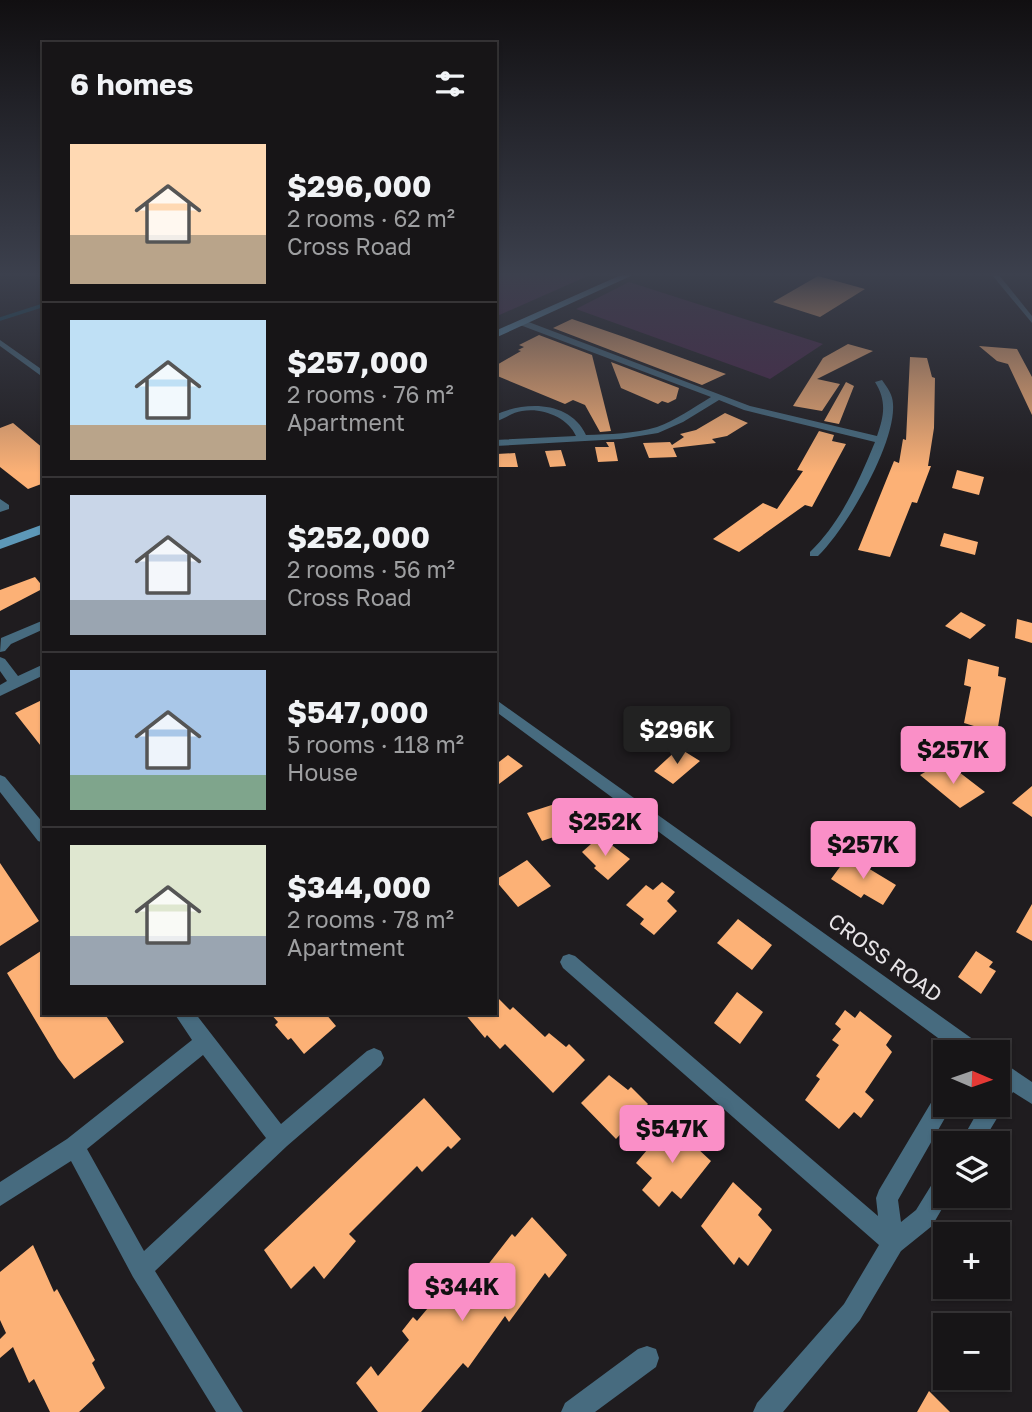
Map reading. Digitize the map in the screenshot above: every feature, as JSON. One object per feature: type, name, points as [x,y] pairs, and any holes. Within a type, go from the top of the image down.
[{"type":"main road","points":[[0,545],[42,529]]},
{"type":"street","points":[[569,341],[716,398],[774,416],[880,440]]},
{"type":"street","points":[[0,342],[42,374]]},
{"type":"street","points":[[814,554],[825,546],[835,531],[863,481],[880,440],[889,406],[879,382]]},
{"type":"street","points":[[497,443],[621,436],[658,430],[716,398]]},
{"type":"street","points":[[497,418],[521,408],[542,409],[570,421],[580,430],[582,438]]},
{"type":"street","points":[[0,502],[5,507],[0,509]]},
{"type":"street","points":[[0,648],[6,641],[42,625]]},
{"type":"street","points":[[0,662],[16,683]]},
{"type":"street","points":[[0,691],[42,670]]},
{"type":"street","name":"CROSS ROAD","points":[[497,705],[958,1040]]},
{"type":"street","points":[[0,781],[42,834]]},
{"type":"street","points":[[569,962],[892,1243]]},
{"type":"street","points":[[185,1015],[280,1139]]},
{"type":"street","points":[[0,1195],[74,1146],[205,1041]]},
{"type":"street","points":[[141,1269],[280,1139],[374,1058]]},
{"type":"street","points":[[1010,1078],[1032,1094]]},
{"type":"street","points":[[892,1243],[887,1198],[934,1117]]},
{"type":"street","points":[[74,1146],[141,1269],[230,1412]]},
{"type":"street","points":[[766,1412],[852,1312],[892,1243],[924,1219],[933,1204]]},
{"type":"street","points":[[574,1412],[647,1358]]},
{"type":"shaded area","points":[[664,341],[813,341],[823,344],[770,379]]},
{"type":"building","points":[[527,341],[555,341],[592,355],[611,431],[600,432],[585,405],[573,400],[565,404],[497,376],[497,365],[521,351],[518,350],[524,347],[519,345]]},
{"type":"building","points":[[587,341],[635,341],[726,374],[702,385]]},
{"type":"building","points":[[848,344],[873,351],[817,379],[840,384],[822,411],[793,406],[823,358]]},
{"type":"building","points":[[979,346],[1017,349],[1032,377],[1032,415],[1008,364],[997,361]]},
{"type":"building","points":[[910,357],[927,358],[932,377],[935,378],[934,428],[928,466],[931,466],[917,503],[912,502],[890,557],[858,550],[894,461],[899,463],[903,439],[906,440]]},
{"type":"building","points":[[611,362],[679,388],[676,399],[658,404],[621,388]]},
{"type":"building","points":[[846,382],[854,386],[839,424],[824,421]]},
{"type":"building","points":[[725,413],[748,423],[727,436],[712,439],[716,443],[673,448],[677,457],[649,458],[643,443],[670,442],[672,445],[684,437],[680,434],[696,430]]},
{"type":"building","points":[[13,423],[42,447],[42,484],[28,489],[0,467],[0,428]]},
{"type":"building","points":[[819,431],[834,435],[832,441],[846,444],[812,507],[805,505],[739,552],[713,539],[763,503],[777,509],[803,471],[797,470]]},
{"type":"building","points":[[606,442],[614,442],[618,461],[598,462],[595,447],[609,447]]},
{"type":"building","points":[[561,450],[566,466],[550,467],[545,451]]},
{"type":"building","points":[[515,453],[518,467],[499,467],[497,454]]},
{"type":"building","points":[[957,470],[984,477],[979,495],[952,488]]},
{"type":"building","points":[[944,533],[978,542],[975,555],[940,546]]},
{"type":"building","points":[[35,577],[42,586],[42,589],[0,611],[0,590]]},
{"type":"building","points":[[961,612],[986,625],[970,639],[945,626]]},
{"type":"building","points":[[1017,619],[1032,623],[1032,643],[1015,638]]},
{"type":"building","points":[[968,659],[999,667],[998,676],[1006,678],[997,733],[964,723],[971,687],[964,685]]},
{"type":"building","points":[[42,700],[42,747],[15,713]]},
{"type":"building","points":[[679,748],[700,761],[673,784],[654,771]]},
{"type":"building","points":[[508,755],[523,766],[497,786],[497,763]]},
{"type":"building","points":[[937,765],[952,777],[959,772],[985,792],[960,808],[920,775]]},
{"type":"building","points":[[1032,786],[1032,817],[1012,803]]},
{"type":"building","points":[[561,802],[577,829],[542,841],[527,813]]},
{"type":"building","points":[[600,836],[630,859],[608,880],[582,852]]},
{"type":"building","points":[[848,856],[896,885],[883,905],[864,894],[861,898],[831,879]]},
{"type":"building","points":[[527,860],[551,886],[518,907],[497,882],[497,879]]},
{"type":"building","points":[[0,863],[39,921],[0,946]]},
{"type":"building","points":[[662,882],[675,892],[667,901],[677,911],[654,935],[640,924],[644,919],[626,905],[646,885],[653,890]]},
{"type":"building","points":[[1032,904],[1032,941],[1016,932]]},
{"type":"building","points":[[738,919],[772,945],[752,970],[717,943]]},
{"type":"building","points":[[42,950],[42,1015],[105,1015],[124,1042],[74,1079],[58,1058],[7,973]]},
{"type":"building","points":[[976,951],[993,962],[989,967],[996,971],[981,994],[958,977]]},
{"type":"building","points":[[737,992],[763,1012],[740,1044],[714,1023]]},
{"type":"building","points":[[497,997],[510,1010],[513,1007],[545,1037],[549,1033],[566,1047],[569,1044],[585,1060],[553,1093],[505,1044],[500,1049],[487,1035],[485,1038],[466,1015],[497,1015]]},
{"type":"building","points":[[845,1010],[855,1018],[860,1011],[892,1036],[886,1045],[892,1052],[865,1092],[874,1100],[861,1118],[854,1112],[839,1129],[805,1100],[820,1079],[816,1076],[839,1045],[832,1040],[841,1029],[835,1024]]},
{"type":"building","points":[[272,1015],[327,1015],[336,1026],[304,1054],[291,1038],[288,1040],[275,1025],[278,1022]]},
{"type":"building","points":[[609,1075],[628,1090],[631,1087],[648,1104],[616,1139],[581,1103]]},
{"type":"building","points":[[424,1098],[461,1139],[451,1149],[448,1146],[422,1172],[417,1166],[349,1234],[356,1241],[324,1279],[314,1266],[291,1289],[264,1250]]},
{"type":"building","points":[[670,1123],[711,1161],[681,1199],[672,1191],[659,1207],[642,1190],[652,1178],[636,1163]]},
{"type":"building","points":[[733,1182],[762,1209],[758,1215],[772,1230],[748,1266],[739,1257],[734,1265],[701,1226]]},
{"type":"building","points":[[532,1217],[567,1255],[549,1278],[545,1273],[509,1322],[505,1316],[468,1368],[463,1363],[421,1412],[378,1412],[356,1383],[371,1366],[378,1376],[409,1340],[402,1331],[413,1317],[417,1321],[455,1272],[465,1284],[473,1276],[476,1280],[512,1234],[515,1237]]},
{"type":"building","points":[[33,1245],[54,1292],[57,1289],[95,1360],[92,1363],[105,1388],[79,1412],[50,1412],[34,1379],[29,1383],[13,1347],[0,1358],[0,1339],[6,1333],[0,1320],[0,1272]]},
{"type":"building","points":[[929,1391],[950,1412],[917,1412]]}]
